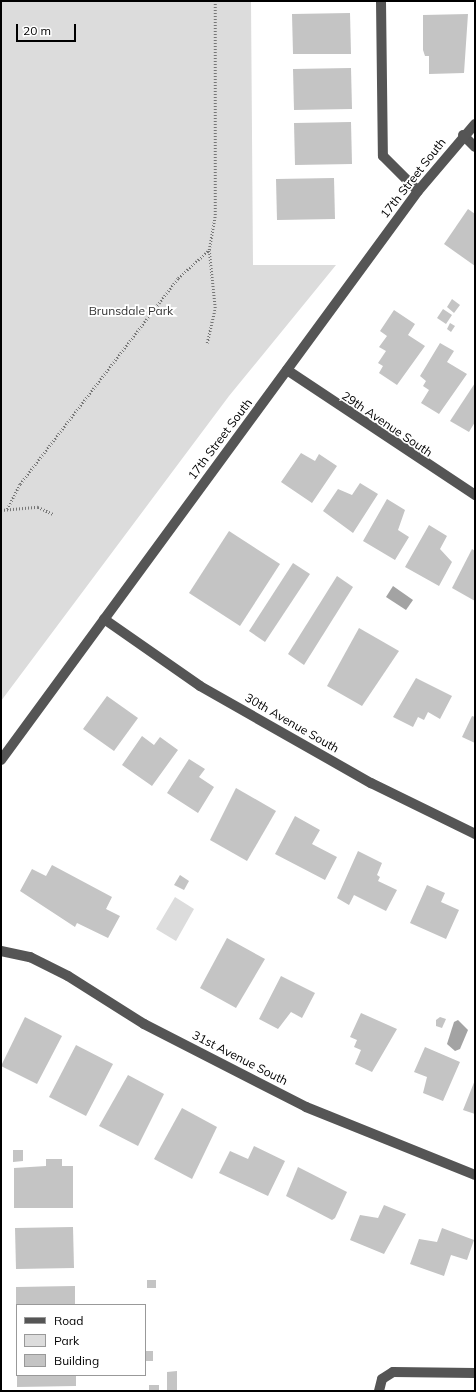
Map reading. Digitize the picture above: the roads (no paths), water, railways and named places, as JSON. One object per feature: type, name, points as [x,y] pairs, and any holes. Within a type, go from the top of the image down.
[{"type":"street","points":[[381,1],[383,156],[418,191]]},
{"type":"street","name":"17th Street South","points":[[1,760],[418,191],[463,135],[475,124]]},
{"type":"street","points":[[463,135],[475,147]]},
{"type":"street","name":"29th Avenue South","points":[[287,370],[475,496]]},
{"type":"street","name":"30th Avenue South","points":[[104,619],[200,686],[370,783],[475,834]]},
{"type":"street","name":"31st Avenue South","points":[[1,951],[30,957],[68,976],[144,1024],[306,1107],[475,1175]]},
{"type":"street","points":[[379,1391],[382,1379],[394,1372],[475,1373]]},
{"type":"park label","name":"Brunsdale Park","points":[[131,311]]}]
